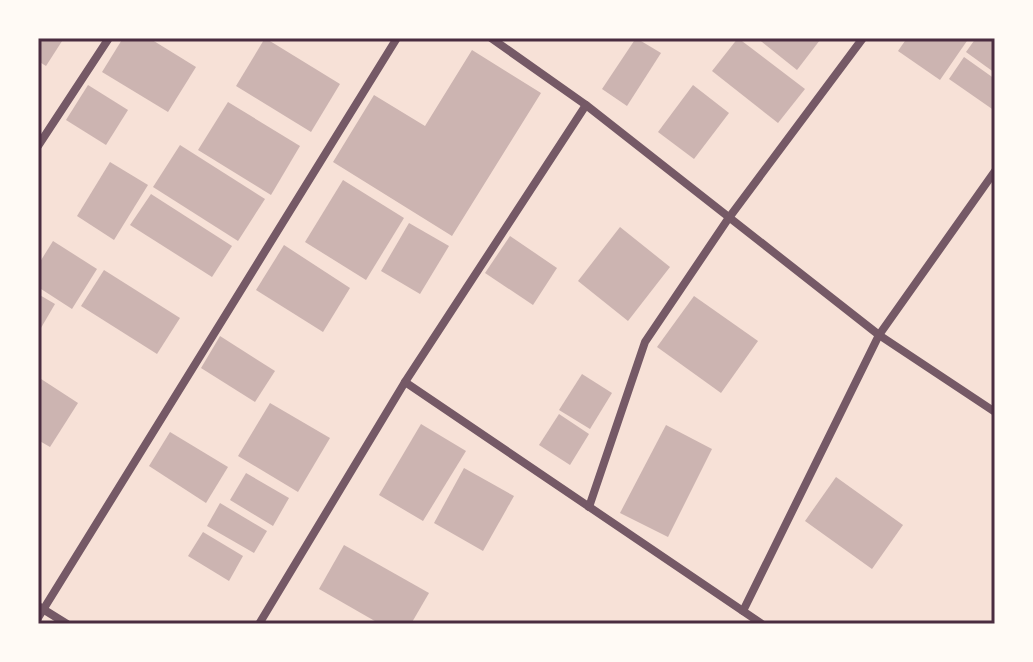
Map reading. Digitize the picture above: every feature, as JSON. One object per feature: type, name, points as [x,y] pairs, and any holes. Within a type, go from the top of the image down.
[{"type":"street","points":[[38,146],[109,38]]},
{"type":"street","points":[[38,618],[41,607],[397,38]]},
{"type":"street","points":[[491,38],[586,105],[879,335],[995,412]]},
{"type":"street","points":[[589,507],[645,342],[728,219],[863,38]]},
{"type":"street","points":[[259,624],[405,382],[586,105]]},
{"type":"street","points":[[743,611],[879,335],[995,171]]},
{"type":"street","points":[[405,382],[762,624]]},
{"type":"street","points":[[41,607],[67,624]]},
{"type":"building","points":[[38,38],[64,38],[46,66],[38,61]]},
{"type":"building","points":[[123,38],[149,38],[196,67],[168,112],[102,72]]},
{"type":"building","points":[[265,38],[340,84],[311,132],[236,86]]},
{"type":"building","points":[[636,38],[661,53],[627,106],[602,89]]},
{"type":"building","points":[[738,38],[805,89],[778,123],[712,71]]},
{"type":"building","points":[[757,38],[817,38],[820,40],[797,70]]},
{"type":"building","points":[[907,38],[969,38],[940,80],[898,51]]},
{"type":"building","points":[[976,38],[995,38],[995,73],[966,52]]},
{"type":"building","points":[[472,50],[541,93],[452,236],[333,162],[374,95],[425,126]]},
{"type":"building","points":[[964,57],[995,79],[995,111],[949,79]]},
{"type":"building","points":[[88,85],[128,110],[106,145],[66,120]]},
{"type":"building","points":[[693,85],[729,113],[694,159],[658,132]]},
{"type":"building","points":[[228,102],[300,146],[271,195],[198,150]]},
{"type":"building","points":[[180,145],[265,199],[238,241],[153,187]]},
{"type":"building","points":[[110,162],[148,185],[114,240],[77,216]]},
{"type":"building","points":[[343,180],[404,218],[366,280],[305,242]]},
{"type":"building","points":[[151,194],[232,246],[212,277],[130,225]]},
{"type":"building","points":[[409,223],[449,246],[420,294],[381,271]]},
{"type":"building","points":[[620,227],[670,267],[628,321],[578,281]]},
{"type":"building","points":[[510,236],[557,268],[533,305],[485,273]]},
{"type":"building","points":[[53,241],[97,269],[72,309],[38,287],[38,265]]},
{"type":"building","points":[[284,245],[350,288],[323,332],[256,290]]},
{"type":"building","points":[[104,270],[180,318],[157,354],[81,306]]},
{"type":"building","points":[[38,294],[55,304],[38,333]]},
{"type":"building","points":[[694,296],[758,341],[721,393],[657,347]]},
{"type":"building","points":[[220,336],[275,371],[255,402],[201,368]]},
{"type":"building","points":[[582,374],[612,393],[590,429],[559,410]]},
{"type":"building","points":[[38,377],[78,403],[50,447],[38,440]]},
{"type":"building","points":[[270,403],[330,438],[298,492],[238,456]]},
{"type":"building","points":[[559,414],[589,434],[570,465],[539,445]]},
{"type":"building","points":[[421,424],[466,451],[423,521],[379,495]]},
{"type":"building","points":[[666,425],[712,449],[668,537],[620,513]]},
{"type":"building","points":[[170,432],[228,467],[206,503],[149,466]]},
{"type":"building","points":[[464,468],[514,496],[483,551],[434,523]]},
{"type":"building","points":[[246,473],[289,498],[273,526],[230,500]]},
{"type":"building","points":[[836,477],[903,525],[872,569],[805,521]]},
{"type":"building","points":[[220,503],[267,531],[254,553],[207,526]]},
{"type":"building","points":[[203,532],[243,556],[229,581],[188,556]]},
{"type":"building","points":[[344,545],[429,593],[411,624],[380,624],[319,589]]}]
